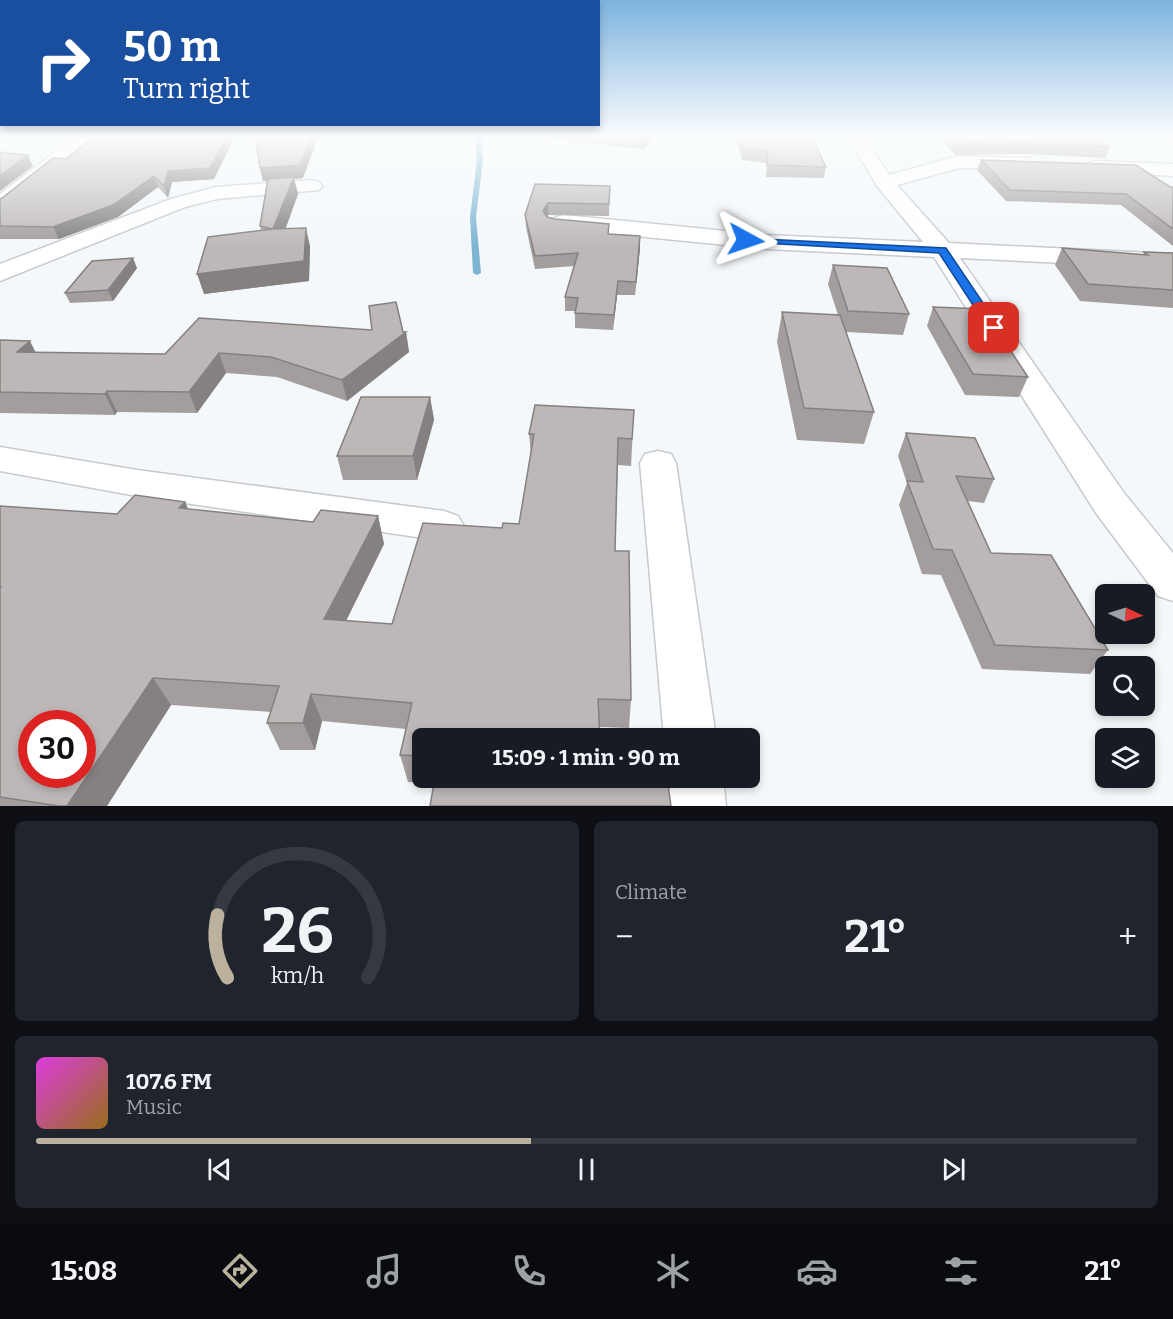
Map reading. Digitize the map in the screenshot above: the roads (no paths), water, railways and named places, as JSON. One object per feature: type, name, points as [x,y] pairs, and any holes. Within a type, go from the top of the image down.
[{"type":"street","points":[[0,204],[39,173]]},
{"type":"street","points":[[878,173],[942,250],[1110,503],[1173,584]]},
{"type":"street","points":[[884,182],[919,173]]},
{"type":"street","points":[[0,183],[22,186]]},
{"type":"street","points":[[0,273],[178,203],[216,193],[312,186]]},
{"type":"street","points":[[556,222],[766,242],[1173,261]]},
{"type":"street","points":[[0,459],[137,483],[444,526]]},
{"type":"street","points":[[658,464],[689,728]]},
{"type":"street","points":[[696,788],[698,806]]},
{"type":"waterway","points":[[477,273],[473,217],[478,173]]}]
